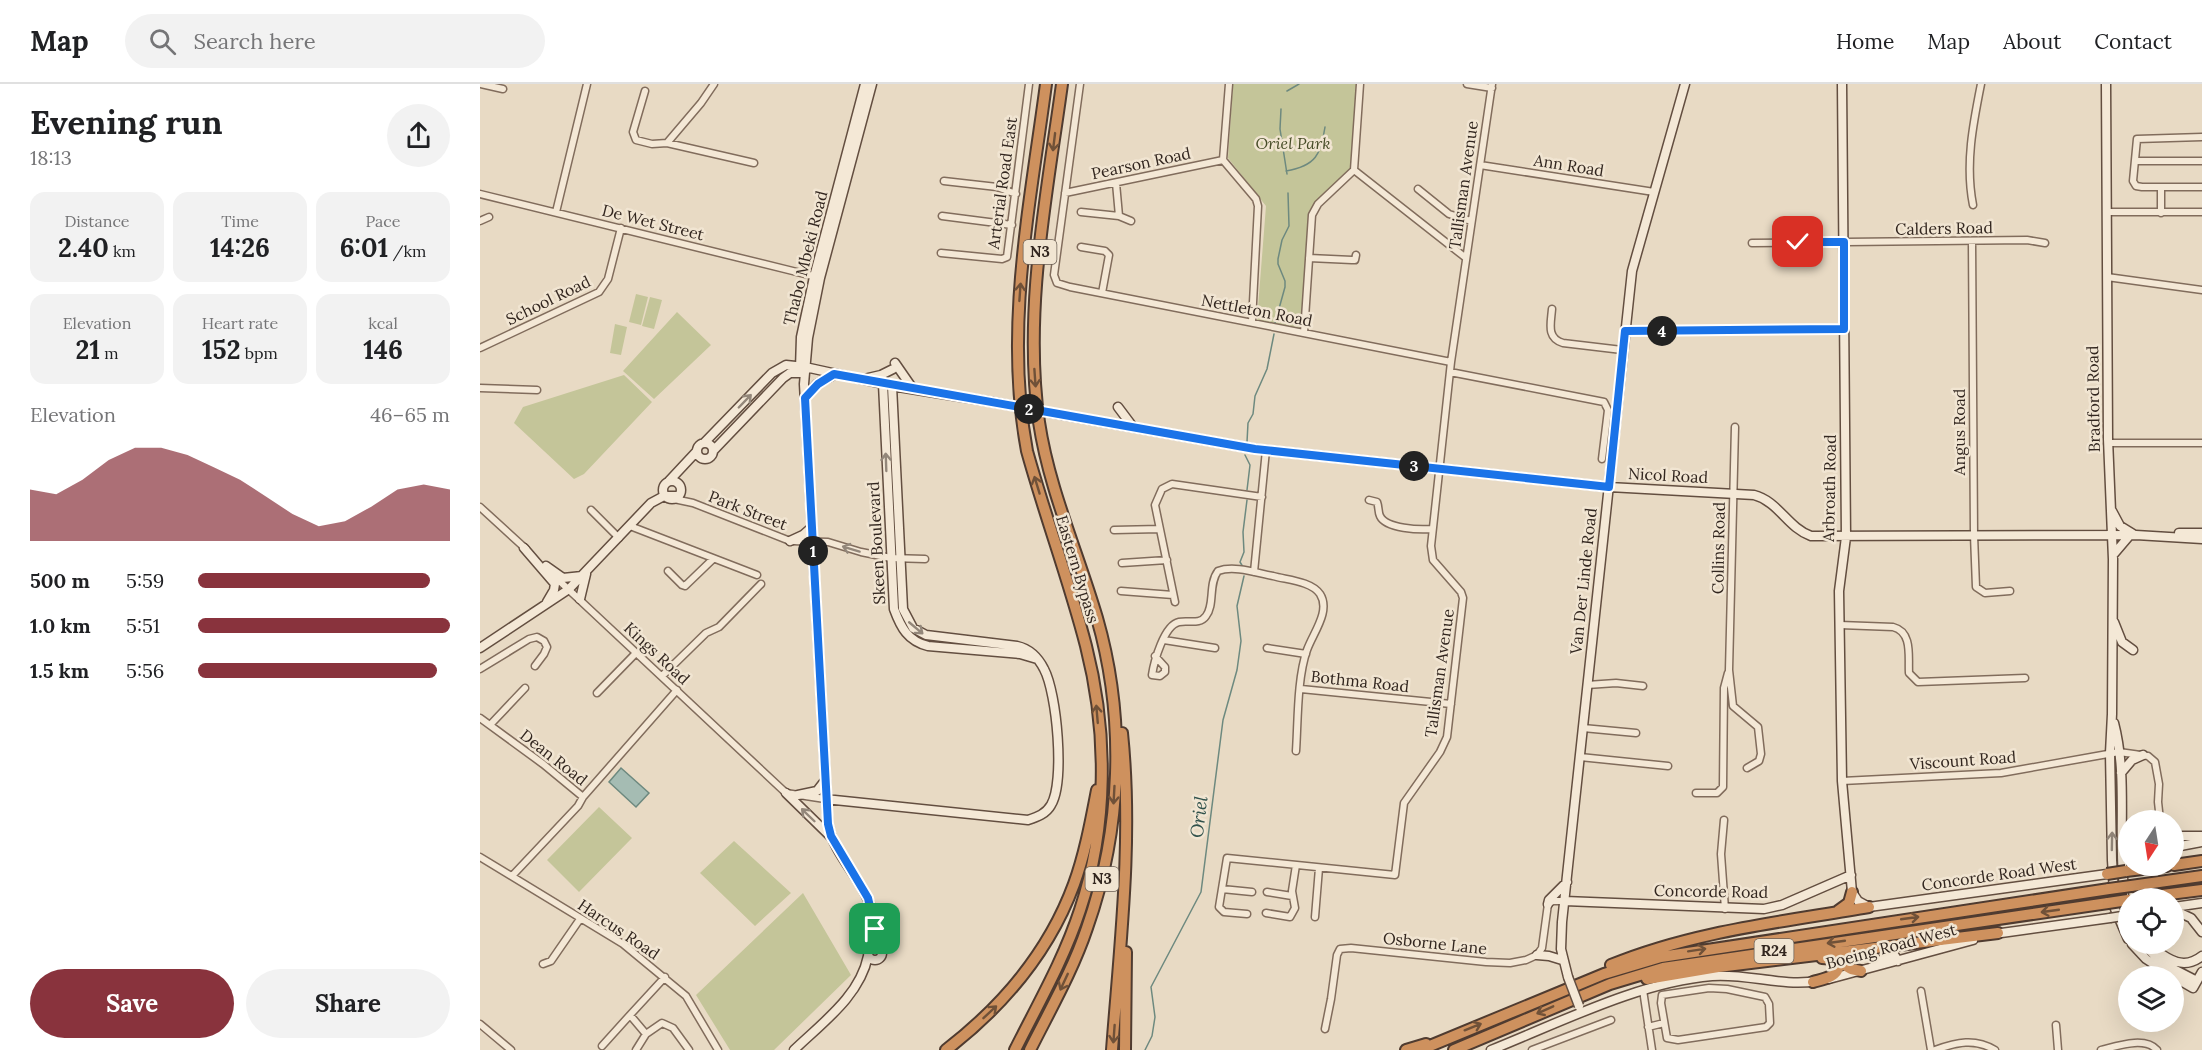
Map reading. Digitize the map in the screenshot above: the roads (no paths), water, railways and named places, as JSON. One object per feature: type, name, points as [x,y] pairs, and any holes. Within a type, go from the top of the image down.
[{"type":"highway","name":"Eastern Bypass","points":[[1014,1050],[1060,961],[1084,898],[1101,819],[1101,772],[1096,701],[1086,647],[1027,451],[1022,425],[1018,376],[1020,285],[1046,84]]},
{"type":"highway","name":"Eastern Bypass","points":[[1030,1050],[1080,948],[1099,891],[1110,842],[1116,745],[1114,695],[1108,664],[1097,618],[1043,448],[1034,375],[1036,285],[1062,84]]},
{"type":"highway","points":[[1114,695],[1120,717],[1126,780],[1125,1050]]},
{"type":"highway","points":[[946,1050],[1000,1002],[1025,973],[1051,935],[1078,872],[1101,772]]},
{"type":"highway","points":[[2184,863],[2202,861]]},
{"type":"highway","points":[[1112,1050],[1125,871]]},
{"type":"highway","points":[[2107,874],[2118,871]]},
{"type":"highway","name":"R24","points":[[1420,1050],[1604,974],[1661,957],[2202,876]]},
{"type":"highway","points":[[2184,892],[2202,890]]},
{"type":"highway","points":[[1826,914],[1847,906],[1852,892]]},
{"type":"highway","name":"R24","points":[[1454,1050],[1568,1000],[1641,973],[1686,963],[2118,902]]},
{"type":"highway","points":[[1499,1017],[1575,980],[1631,957],[1691,938],[1869,907]]},
{"type":"highway","points":[[1568,1000],[1639,980],[1686,971],[1998,933]]},
{"type":"highway","points":[[1800,958],[1834,959],[1851,969],[1861,971]]},
{"type":"highway","points":[[1812,982],[1836,974],[1839,966],[1834,959]]},
{"type":"highway","points":[[1406,1050],[1452,1036]]},
{"type":"main road","points":[[864,102],[865,84]]},
{"type":"main road","points":[[845,169],[864,102],[872,84]]},
{"type":"main road","name":"Van Der Linde Road","points":[[1581,1010],[1562,960],[1562,922],[1622,350],[1632,271],[1685,84]]},
{"type":"main road","name":"Arbroath Road","points":[[1842,84],[1846,537],[1840,579],[1839,625],[1842,781],[1852,892]]},
{"type":"main road","name":"Bradford Road","points":[[2106,84],[2108,443],[2113,557],[2112,714],[2115,752],[2114,904],[2118,920]]},
{"type":"main road","name":"Thabo Mbeki Road","points":[[817,278],[836,218],[845,169]]},
{"type":"main road","name":"Thabo Mbeki Road","points":[[802,370],[801,337],[845,169]]},
{"type":"main road","points":[[480,648],[569,589],[647,507],[670,493],[681,490],[680,485],[698,454],[699,445],[704,443],[778,368],[803,355]]},
{"type":"main road","points":[[786,364],[802,370]]},
{"type":"main road","points":[[862,379],[881,375],[894,366],[915,389],[898,393],[892,402]]},
{"type":"main road","points":[[802,370],[825,799],[831,836]]},
{"type":"main road","points":[[698,454],[707,459],[711,456],[713,451],[786,375],[802,370]]},
{"type":"main road","name":"Nicol Road","points":[[802,370],[816,370],[887,385],[1266,450],[1609,487],[1754,495],[1764,499],[1807,535],[1846,537],[2111,536],[2202,532]]},
{"type":"main road","points":[[805,398],[818,384],[834,374]]},
{"type":"main road","points":[[767,378],[775,386]]},
{"type":"main road","name":"Skeen Boulevard","points":[[825,799],[1028,820],[1044,813],[1054,798],[1058,735],[1048,678],[1037,658],[1002,648],[921,644],[905,633],[894,609],[897,497],[892,402],[887,385]]},
{"type":"main road","name":"Skeen Boulevard","points":[[887,385],[888,502],[895,558]]},
{"type":"main road","points":[[1118,406],[1133,427]]},
{"type":"main road","points":[[704,443],[709,444],[713,451]]},
{"type":"main road","points":[[639,516],[670,493],[698,454]]},
{"type":"main road","points":[[888,502],[897,497]]},
{"type":"main road","points":[[2110,512],[2120,526],[2133,535],[2113,557],[2107,547],[2094,536],[2104,528],[2110,512]]},
{"type":"main road","points":[[790,541],[803,535],[812,527]]},
{"type":"main road","name":"Nicol Road","points":[[2154,535],[2202,539]]},
{"type":"main road","points":[[524,548],[555,584],[545,605]]},
{"type":"main road","points":[[533,557],[563,578],[584,574]]},
{"type":"main road","points":[[580,599],[584,574]]},
{"type":"main road","points":[[2112,616],[2122,642],[2133,650]]},
{"type":"main road","name":"Bradford Road","points":[[2115,752],[2120,774],[2124,888]]},
{"type":"main road","points":[[2120,774],[2127,764],[2144,755]]},
{"type":"main road","points":[[798,795],[817,791],[824,782]]},
{"type":"main road","points":[[786,793],[831,836],[868,898],[875,929],[873,953],[854,989],[843,1003],[794,1050]]},
{"type":"main road","points":[[2184,836],[2202,836]]},
{"type":"main road","points":[[2184,844],[2202,842]]},
{"type":"main road","name":"Concorde Road West","points":[[1869,907],[2107,874]]},
{"type":"main road","name":"Concorde Road","points":[[1565,901],[1764,909],[1775,907],[1851,875]]},
{"type":"main road","points":[[1548,904],[1549,900],[1567,884],[1571,893],[1584,902],[1574,908],[1562,922]]},
{"type":"main road","points":[[1852,892],[1858,901],[1869,907]]},
{"type":"main road","points":[[2184,907],[2202,903]]},
{"type":"main road","points":[[2184,914],[2191,918],[2202,932]]},
{"type":"main road","name":"Boeing Road West","points":[[1491,1050],[1581,1010],[1643,990],[1713,976],[1780,982],[1812,982],[1841,977],[1998,933],[2118,918]]},
{"type":"main road","points":[[2141,954],[2156,966]]},
{"type":"main road","points":[[2153,954],[2162,963],[2196,985]]},
{"type":"main road","points":[[2161,954],[2182,964],[2192,963],[2202,958]]},
{"type":"main road","points":[[1537,956],[1549,956],[1562,960]]},
{"type":"main road","points":[[2196,985],[2202,958]]},
{"type":"main road","points":[[2196,985],[2202,972]]},
{"type":"street","points":[[481,84],[503,89]]},
{"type":"street","points":[[556,212],[587,84]]},
{"type":"street","points":[[667,142],[701,103],[714,84]]},
{"type":"street","name":"Arterial Road East","points":[[941,253],[1005,258],[1008,254],[1029,84]]},
{"type":"street","points":[[1065,194],[1080,84]]},
{"type":"street","points":[[1229,84],[1223,160],[1256,200],[1258,206],[1252,322]]},
{"type":"street","points":[[1304,333],[1314,211],[1354,170],[1360,84]]},
{"type":"street","points":[[1467,84],[1492,86]]},
{"type":"street","points":[[1972,205],[1970,140],[1981,84]]},
{"type":"street","name":"Tallisman Avenue","points":[[1247,914],[1221,910],[1219,907],[1227,858],[1395,875],[1402,807],[1445,742],[1463,598],[1458,586],[1431,558],[1432,529],[1451,362],[1492,86]]},
{"type":"street","points":[[645,91],[633,138],[647,144],[667,142],[754,163]]},
{"type":"street","points":[[2202,137],[2140,138],[2136,141],[2134,184],[2139,187],[2161,188],[2202,187]]},
{"type":"street","name":"Pearson Road","points":[[1065,194],[1223,160]]},
{"type":"street","points":[[2135,161],[2202,161]]},
{"type":"street","name":"Ann Road","points":[[1479,165],[1654,192]]},
{"type":"street","points":[[1354,170],[1466,258]]},
{"type":"street","points":[[944,181],[997,187],[1016,194]]},
{"type":"street","points":[[1116,183],[1119,216]]},
{"type":"street","points":[[2161,188],[2161,213]]},
{"type":"street","points":[[1418,189],[1449,214],[1471,221]]},
{"type":"street","name":"De Wet Street","points":[[480,194],[817,278]]},
{"type":"street","name":"Nettleton Road","points":[[1065,194],[1054,275],[1057,283],[1451,362]]},
{"type":"street","points":[[1082,212],[1119,216],[1131,221]]},
{"type":"street","points":[[2107,212],[2202,212]]},
{"type":"street","points":[[942,216],[1012,225]]},
{"type":"street","points":[[480,221],[489,217]]},
{"type":"street","name":"School Road","points":[[480,348],[599,292],[608,279],[621,228]]},
{"type":"street","name":"Calders Road","points":[[1752,243],[2027,240],[2045,243]]},
{"type":"street","name":"Angus Road","points":[[1972,241],[1976,587],[1985,593],[2010,591]]},
{"type":"street","points":[[1081,247],[1105,251],[1109,255],[1101,293]]},
{"type":"street","points":[[1309,258],[1355,260],[1356,255]]},
{"type":"street","points":[[2107,277],[2202,290]]},
{"type":"street","points":[[1552,309],[1550,332],[1556,341],[1563,344],[1622,350]]},
{"type":"street","points":[[1625,331],[1844,329]]},
{"type":"street","points":[[1450,372],[1604,402],[1608,410],[1602,459]]},
{"type":"street","points":[[480,388],[537,390]]},
{"type":"street","name":"Collins Road","points":[[1729,670],[1735,427]]},
{"type":"street","points":[[2108,443],[2202,443]]},
{"type":"street","points":[[1254,572],[1266,450]]},
{"type":"street","points":[[1121,591],[1174,599],[1155,502],[1162,489],[1168,484],[1262,497]]},
{"type":"street","name":"Park Street","points":[[670,493],[790,541],[828,542],[861,552],[895,558],[925,559]]},
{"type":"street","points":[[1369,500],[1377,502],[1378,514],[1386,523],[1408,528],[1432,529]]},
{"type":"street","name":"Kings Road","points":[[480,507],[786,793]]},
{"type":"street","points":[[591,510],[619,538]]},
{"type":"street","points":[[630,526],[757,575]]},
{"type":"street","points":[[1114,530],[1160,529]]},
{"type":"street","points":[[668,571],[685,586],[713,558]]},
{"type":"street","points":[[1122,562],[1167,560]]},
{"type":"street","name":"Bothma Road","points":[[1164,640],[1174,624],[1199,621],[1205,618],[1208,613],[1213,581],[1218,571],[1226,569],[1254,572],[1314,588],[1320,594],[1323,614],[1306,654],[1296,752]]},
{"type":"street","points":[[662,676],[706,633],[719,627],[761,584]]},
{"type":"street","points":[[1839,625],[1901,629],[1906,636],[1909,674],[1918,682],[2025,678]]},
{"type":"street","points":[[480,669],[529,639],[537,637],[544,641],[547,647],[535,666]]},
{"type":"street","points":[[1155,656],[1164,640],[1215,648]]},
{"type":"street","points":[[1267,648],[1306,654]]},
{"type":"street","points":[[597,693],[636,652]]},
{"type":"street","points":[[1729,670],[1733,706],[1757,726],[1760,734],[1760,758],[1747,768]]},
{"type":"street","points":[[1696,794],[1717,793],[1723,787],[1724,688],[1729,670]]},
{"type":"street","points":[[1587,685],[1616,683],[1643,686]]},
{"type":"street","points":[[490,725],[525,688]]},
{"type":"street","name":"Bothma Road","points":[[1301,689],[1451,704]]},
{"type":"street","points":[[584,797],[676,690]]},
{"type":"street","name":"Dean Road","points":[[480,718],[584,797],[512,876]]},
{"type":"street","points":[[1583,728],[1636,734]]},
{"type":"street","name":"Viscount Road","points":[[1842,781],[2001,773],[2115,752],[2144,755]]},
{"type":"street","points":[[2144,755],[2155,762],[2157,782],[2155,792],[2158,796],[2159,810]]},
{"type":"street","points":[[1580,758],[1668,766]]},
{"type":"street","points":[[786,793],[825,799]]},
{"type":"street","points":[[1724,820],[1721,854],[1725,909]]},
{"type":"street","name":"Harcus Road","points":[[480,857],[623,944],[665,978],[686,996],[718,1050]]},
{"type":"street","points":[[1266,913],[1290,917],[1293,915],[1296,908],[1293,896],[1296,866]]},
{"type":"street","points":[[1315,917],[1319,868]]},
{"type":"street","points":[[1222,889],[1251,892]]},
{"type":"street","points":[[1267,892],[1293,896]]},
{"type":"street","points":[[1537,956],[1543,943],[1548,904],[1553,901],[1565,901]]},
{"type":"street","points":[[543,964],[551,961],[580,919]]},
{"type":"street","name":"Osborne Lane","points":[[1325,1029],[1337,955],[1342,948],[1502,963],[1537,956]]},
{"type":"street","points":[[602,1046],[665,978]]},
{"type":"street","points":[[1709,988],[1727,989],[1765,997],[1769,1004],[1770,1023],[1766,1027],[1673,1040],[1666,1036],[1664,1023],[1661,997],[1675,992],[1709,988]]},
{"type":"street","points":[[1643,990],[1652,1050]]},
{"type":"street","points":[[1921,991],[1927,1033],[1933,1050],[1953,1044],[1973,1042],[1995,1050]]},
{"type":"street","points":[[630,1015],[646,1034]]},
{"type":"street","points":[[1532,1050],[1611,1020]]},
{"type":"street","points":[[636,1050],[646,1034],[659,1024],[666,1023],[680,1035],[689,1050]]},
{"type":"street","points":[[1648,1027],[1664,1023]]},
{"type":"street","points":[[480,1024],[510,1050]]},
{"type":"street","points":[[2056,1025],[2058,1050]]},
{"type":"street","points":[[2101,1050],[2148,1043],[2157,1050]]},
{"type":"waterway","points":[[1287,91],[1299,84]]},
{"type":"waterway","points":[[1281,109],[1280,129],[1287,174]]},
{"type":"waterway","points":[[1286,171],[1304,166],[1315,157],[1319,151],[1325,127]]},
{"type":"waterway","name":"Oriel","points":[[1275,323],[1285,287],[1278,259],[1282,240],[1289,226],[1288,193]]},
{"type":"waterway","name":"Oriel","points":[[1247,442],[1248,423],[1253,414],[1255,396],[1267,369],[1274,334]]},
{"type":"waterway","points":[[1245,455],[1250,465],[1247,490]]},
{"type":"waterway","name":"Oriel","points":[[1243,567],[1240,562],[1244,552],[1243,532],[1247,500]]},
{"type":"waterway","name":"Oriel","points":[[1145,1050],[1152,1036],[1155,1017],[1151,987],[1201,892],[1223,720],[1237,670],[1241,641],[1237,606],[1244,576]]},
{"type":"park label","name":"Oriel Park","points":[[1293,143]]}]
